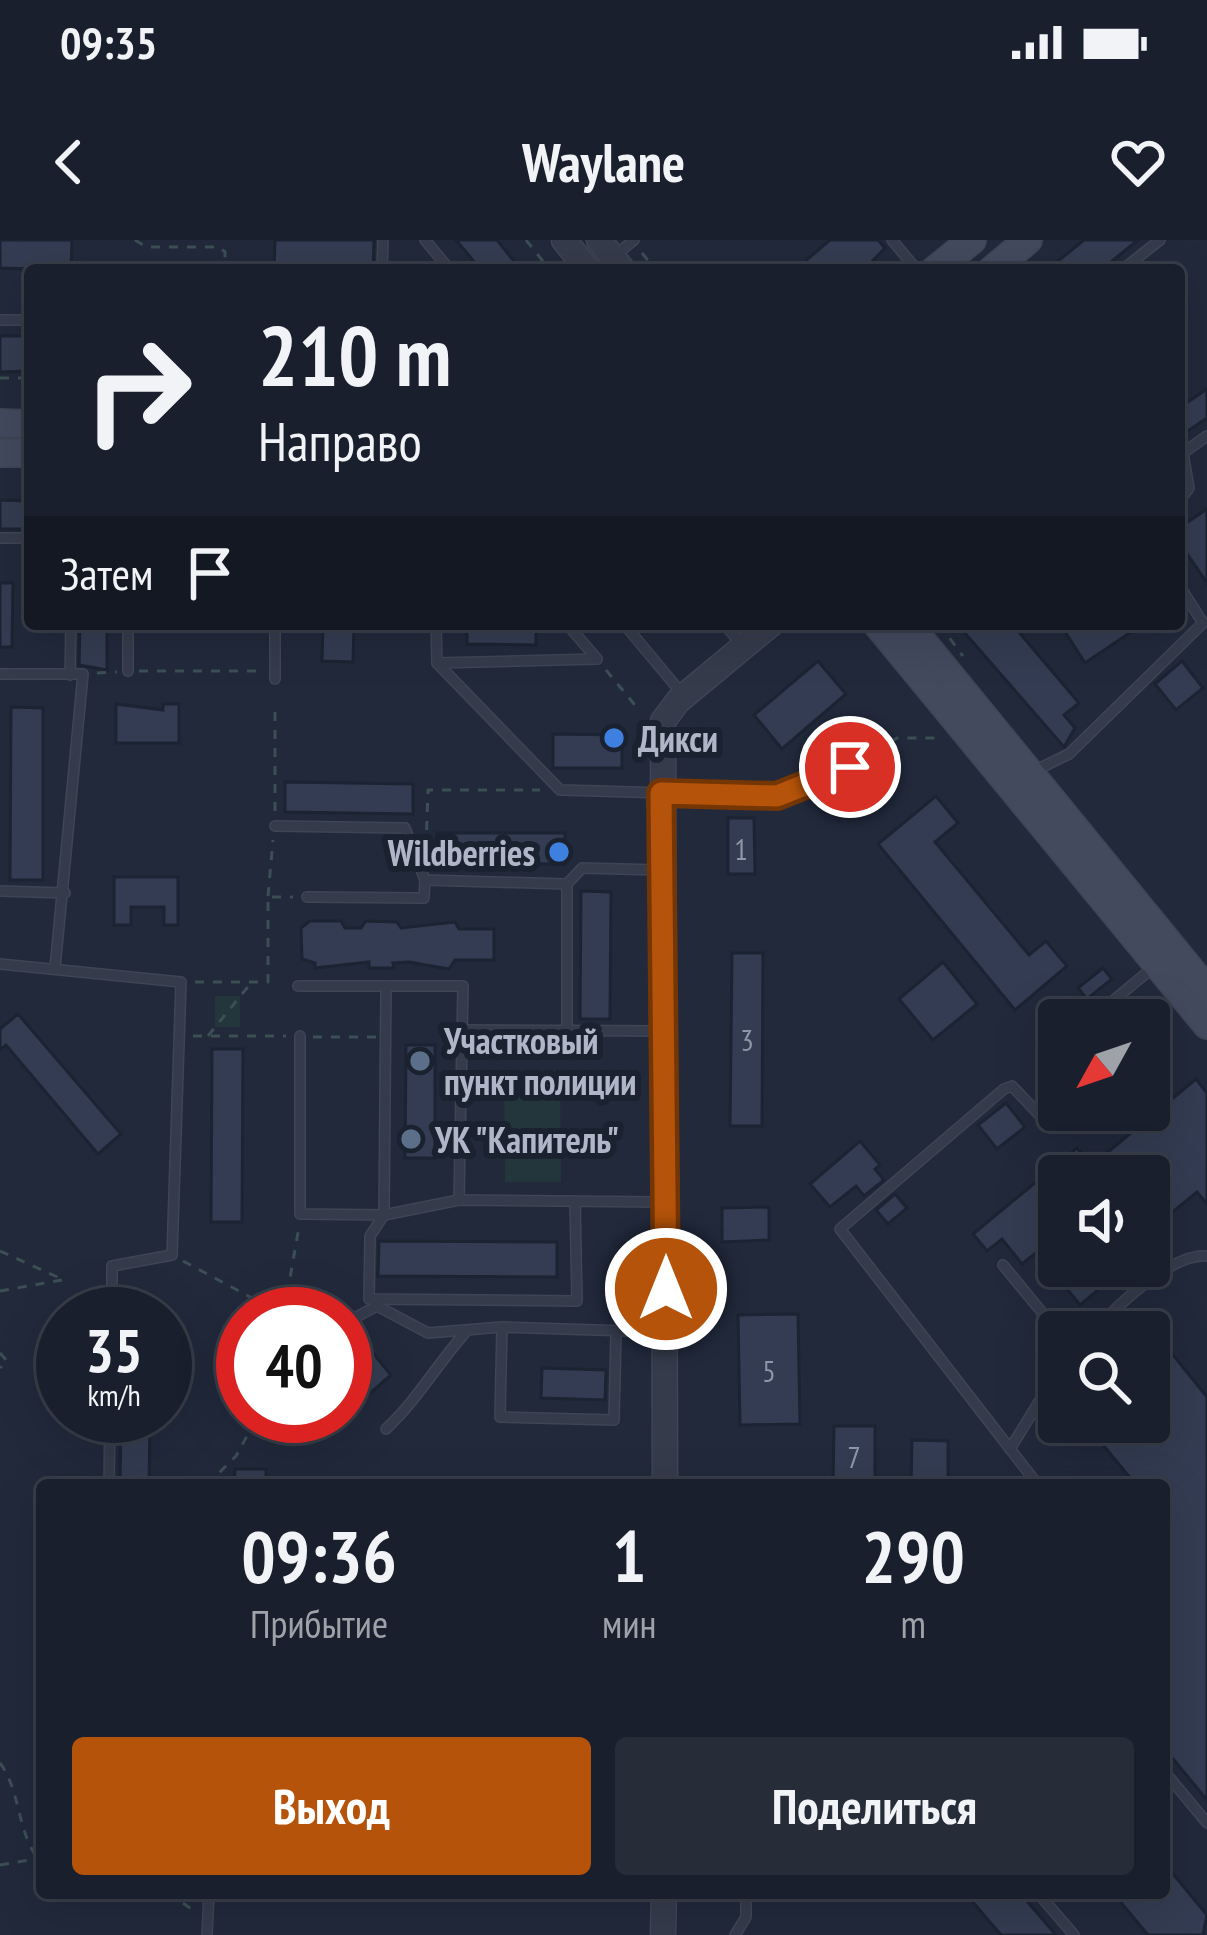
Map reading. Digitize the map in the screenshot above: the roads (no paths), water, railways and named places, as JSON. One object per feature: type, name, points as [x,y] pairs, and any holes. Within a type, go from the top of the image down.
[{"type":"main road","points":[[942,264],[972,240]]},
{"type":"main road","points":[[999,264],[1028,240]]},
{"type":"main road","points":[[882,630],[1166,957],[1207,990]]},
{"type":"main road","points":[[913,630],[1031,772],[1166,957],[1207,1024]]},
{"type":"street","points":[[564,240],[583,264]]},
{"type":"street","points":[[665,1479],[662,721],[684,696],[764,630]]},
{"type":"street","points":[[663,1935],[664,1899]]},
{"type":"lane","points":[[425,240],[445,264]]},
{"type":"lane","points":[[892,240],[912,264]]},
{"type":"lane","points":[[1130,264],[1160,240]]},
{"type":"lane","points":[[1185,460],[1189,488],[1185,493]]},
{"type":"lane","points":[[1031,772],[1069,754],[1203,623],[1185,594]]},
{"type":"lane","points":[[70,675],[71,630]]},
{"type":"lane","points":[[128,630],[128,671]]},
{"type":"lane","points":[[275,630],[275,675]]},
{"type":"lane","points":[[436,630],[436,663],[560,790],[777,796],[850,767]]},
{"type":"lane","points":[[436,663],[597,659],[572,630]]},
{"type":"lane","points":[[629,630],[684,696]]},
{"type":"lane","points":[[730,630],[744,646]]},
{"type":"lane","points":[[0,674],[83,674],[55,968]]},
{"type":"lane","points":[[275,826],[405,829],[425,880],[424,898],[307,897]]},
{"type":"lane","points":[[567,1030],[567,884],[582,868],[661,870]]},
{"type":"lane","points":[[425,880],[567,884]]},
{"type":"lane","points":[[0,890],[65,892]]},
{"type":"lane","points":[[1115,999],[1166,957]]},
{"type":"lane","points":[[0,964],[181,982],[172,1255],[112,1266],[112,1287]]},
{"type":"lane","points":[[298,986],[464,986],[459,1200]]},
{"type":"lane","points":[[386,986],[384,1215],[370,1236],[369,1299],[577,1300],[575,1201]]},
{"type":"lane","points":[[463,1030],[662,1031]]},
{"type":"lane","points":[[301,1036],[300,1214],[384,1215],[459,1200],[666,1202]]},
{"type":"lane","points":[[1033,1479],[839,1229],[1004,1089],[1021,1091],[1038,1111]]},
{"type":"lane","points":[[1118,1311],[1161,1274],[1194,1256],[1207,1256]]},
{"type":"lane","points":[[1003,1265],[1041,1311]]},
{"type":"lane","points":[[372,1308],[376,1306],[428,1334],[502,1327],[665,1333]]},
{"type":"lane","points":[[502,1327],[500,1417],[568,1419],[614,1420],[616,1330]]},
{"type":"lane","points":[[386,1429],[419,1398],[432,1371],[464,1334]]},
{"type":"lane","points":[[1010,1449],[1038,1403]]},
{"type":"lane","points":[[109,1479],[110,1443]]},
{"type":"lane","points":[[1170,1778],[1207,1822]]},
{"type":"lane","points":[[207,1935],[209,1899]]},
{"type":"lane","points":[[735,1935],[746,1917],[746,1899]]},
{"type":"lane","points":[[1043,1899],[1074,1935]]},
{"type":"place","name":"Дикси","points":[[614,738]]},
{"type":"place","name":"Wildberries","points":[[559,852]]},
{"type":"place","name":"Участковый пункт полиции","points":[[420,1061]]},
{"type":"place","name":"УК \"Капитель\"","points":[[411,1139]]}]
